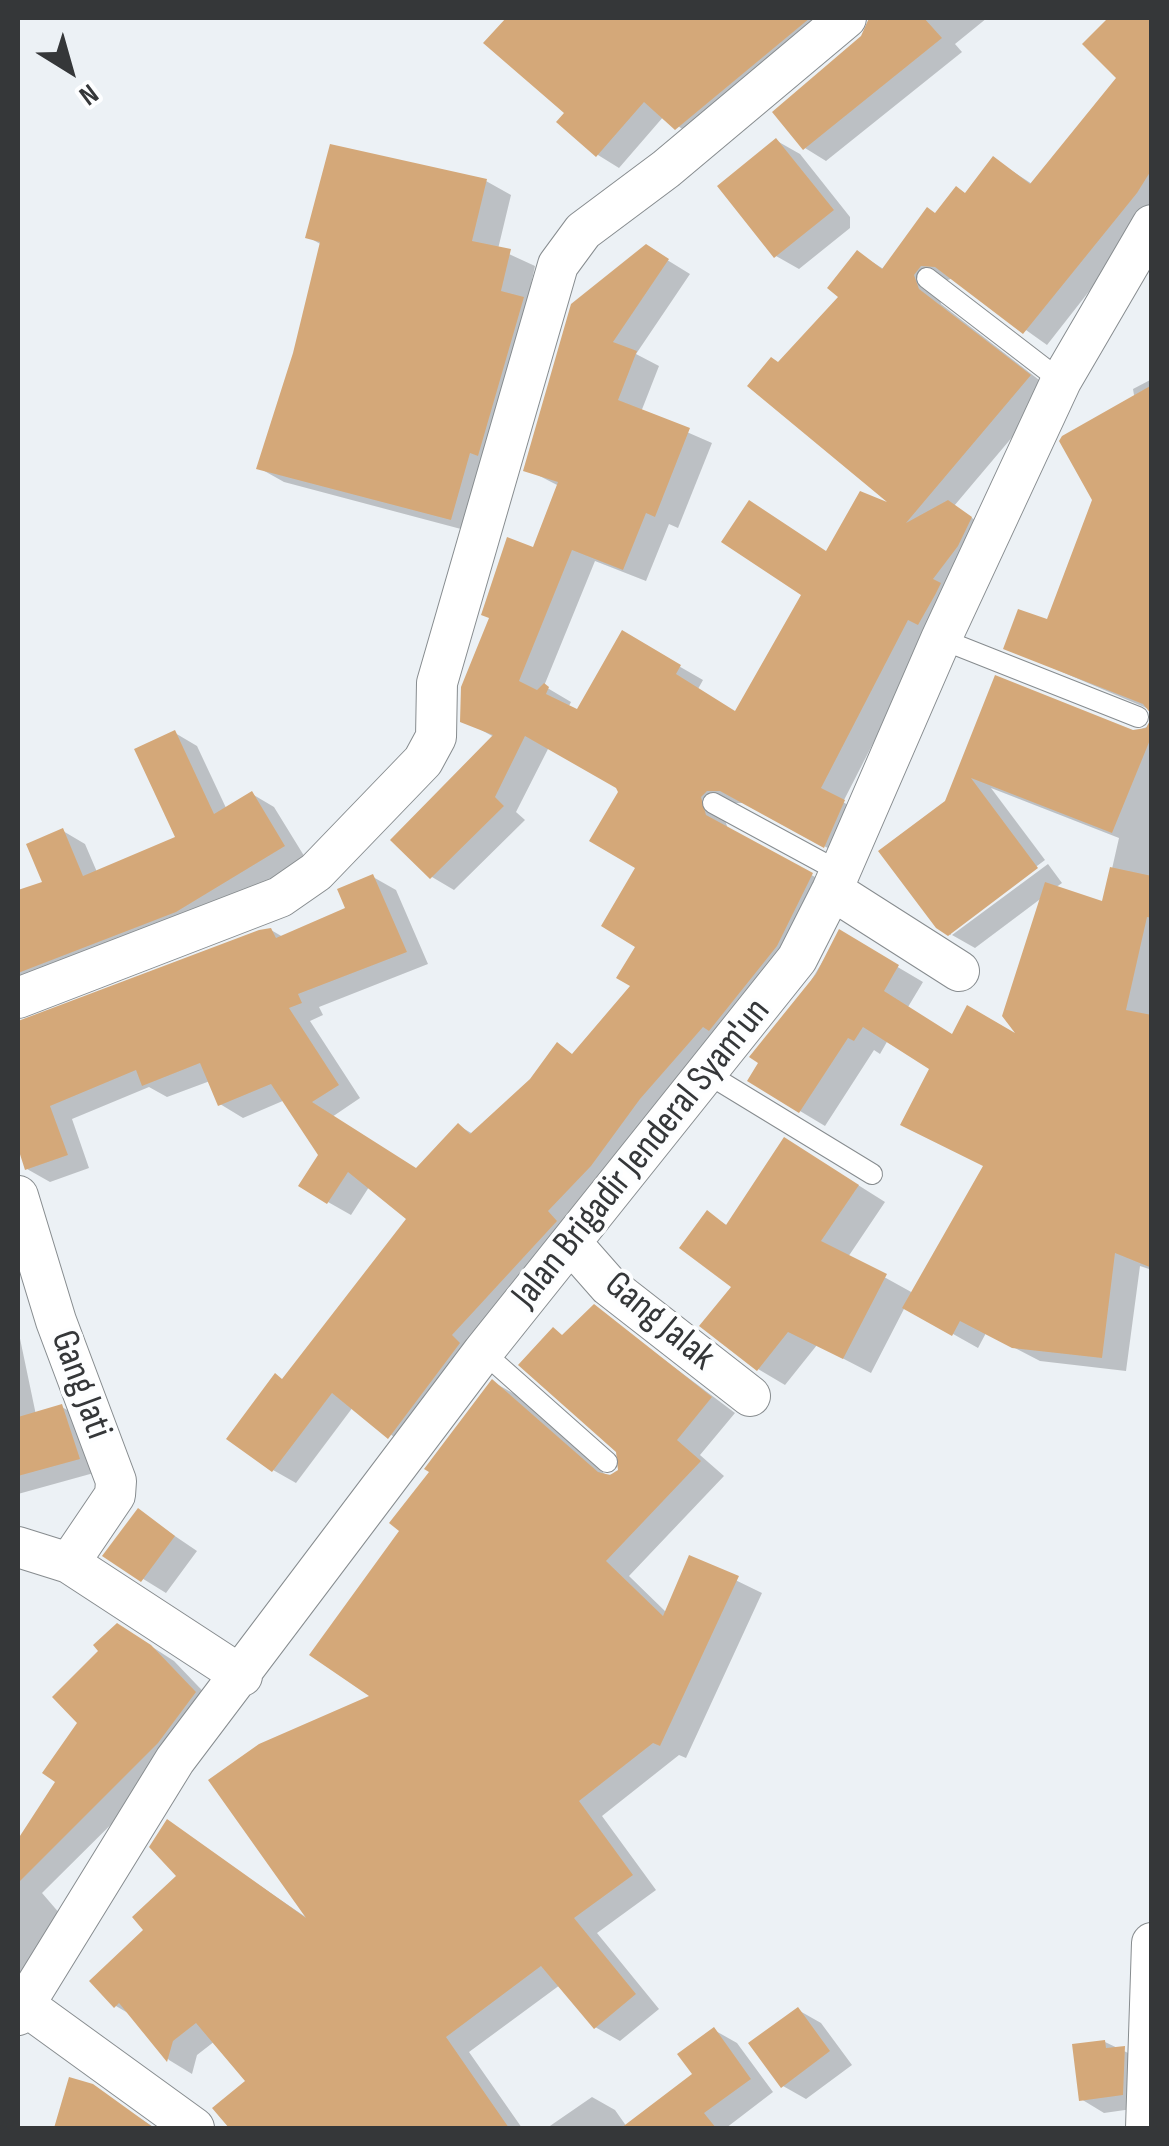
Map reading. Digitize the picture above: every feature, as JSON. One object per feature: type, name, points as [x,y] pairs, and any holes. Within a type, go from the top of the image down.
[{"type":"street","points":[[18,998],[280,898],[316,872],[423,761],[436,737],[437,683],[558,264],[583,231],[666,168],[846,18]]},
{"type":"street","name":"Jalan Brigadir Jenderal Syam'un","points":[[20,2009],[175,1760],[483,1352],[797,959],[836,881],[941,639],[1061,381],[1152,225]]},
{"type":"street","points":[[836,881],[959,971]]},
{"type":"street","name":"Gang Jati","points":[[18,1196],[56,1321],[116,1482],[115,1495],[69,1564]]},
{"type":"street","name":"Gang Jalak","points":[[572,1244],[619,1294],[750,1396]]},
{"type":"street","points":[[18,1547],[69,1564],[242,1676]]},
{"type":"street","points":[[1146,2128],[1152,1943]]},
{"type":"street","points":[[20,2009],[194,2128]]},
{"type":"lane","points":[[927,278],[1061,381]]},
{"type":"lane","points":[[941,639],[1138,716]]},
{"type":"lane","points":[[713,803],[836,881]]},
{"type":"lane","points":[[708,1074],[872,1174]]},
{"type":"lane","points":[[483,1352],[607,1462]]},
{"type":"building","points":[[506,18],[810,18],[675,130],[644,102],[596,157],[556,122],[564,113],[483,43]]},
{"type":"building","points":[[869,18],[924,18],[942,38],[803,150],[772,112],[861,36]]},
{"type":"building","points":[[1108,18],[1152,18],[1152,169],[1137,193],[1023,334],[935,267],[921,266],[914,275],[919,289],[1031,375],[906,523],[948,500],[972,517],[958,546],[933,579],[941,583],[918,625],[908,620],[821,788],[845,800],[824,848],[720,791],[707,791],[701,797],[706,815],[813,873],[777,946],[709,1031],[703,1027],[640,1099],[591,1166],[548,1211],[557,1221],[452,1335],[460,1343],[388,1439],[332,1393],[272,1472],[226,1439],[275,1373],[282,1379],[406,1219],[348,1172],[327,1204],[298,1186],[318,1155],[271,1084],[218,1106],[200,1063],[142,1086],[136,1070],[50,1106],[68,1155],[25,1170],[18,1148],[18,1021],[259,930],[271,928],[276,938],[345,908],[337,889],[373,874],[407,952],[298,994],[302,1003],[289,1008],[339,1085],[312,1102],[416,1168],[458,1123],[470,1134],[530,1079],[557,1042],[572,1054],[630,986],[616,978],[635,947],[601,926],[635,868],[589,841],[618,792],[616,788],[525,736],[495,797],[504,806],[430,879],[390,840],[493,735],[460,722],[461,687],[489,618],[481,615],[507,537],[533,547],[558,482],[523,471],[571,304],[646,244],[669,259],[613,342],[637,351],[618,400],[690,428],[655,517],[646,513],[623,570],[572,550],[519,681],[537,690],[544,683],[549,687],[546,694],[577,709],[622,630],[681,665],[676,674],[735,711],[801,595],[721,542],[749,500],[826,551],[860,491],[887,502],[747,386],[771,357],[778,362],[838,297],[827,288],[857,250],[882,269],[927,207],[935,213],[956,186],[965,193],[993,156],[1030,184],[1116,78],[1082,44]]},
{"type":"building","points":[[776,138],[834,210],[774,258],[717,186]]},
{"type":"building","points":[[330,144],[487,179],[472,241],[511,249],[501,291],[524,297],[478,456],[470,453],[451,520],[256,469],[293,353],[320,242],[305,238]]},
{"type":"building","points":[[1152,385],[1152,715],[1143,704],[1003,649],[1018,609],[1047,619],[1092,500],[1059,441]]},
{"type":"building","points":[[995,675],[1133,730],[1146,728],[1152,717],[1152,735],[1112,833],[971,778],[1038,868],[948,936],[936,928],[878,851],[945,801]]},
{"type":"building","points":[[175,730],[214,814],[252,791],[285,846],[176,912],[18,973],[18,890],[42,882],[26,844],[63,828],[83,876],[175,837],[134,749]]},
{"type":"building","points":[[1110,867],[1152,876],[1152,918],[1147,917],[1126,1010],[1152,1015],[1152,1268],[1115,1253],[1102,1358],[1012,1348],[960,1321],[952,1336],[902,1308],[983,1166],[900,1125],[929,1069],[863,1027],[854,1041],[848,1038],[799,1113],[747,1081],[758,1063],[749,1057],[816,974],[839,929],[899,965],[884,991],[952,1034],[967,1005],[1015,1033],[1002,1016],[1045,882],[1102,901]]},
{"type":"building","points":[[784,1137],[859,1185],[821,1241],[887,1274],[843,1359],[788,1332],[757,1371],[699,1326],[731,1287],[679,1248],[707,1210],[726,1225]]},
{"type":"building","points":[[594,1304],[712,1397],[677,1440],[701,1461],[606,1561],[663,1616],[689,1555],[739,1576],[660,1746],[653,1743],[579,1801],[633,1875],[574,1918],[636,1994],[594,2029],[541,1966],[446,2037],[509,2128],[229,2128],[212,2108],[245,2081],[196,2023],[173,2041],[167,2062],[119,2003],[114,2008],[89,1981],[143,1930],[132,1917],[176,1876],[149,1847],[167,1819],[306,1918],[208,1780],[259,1744],[369,1696],[309,1655],[399,1531],[389,1523],[429,1472],[424,1469],[492,1379],[598,1472],[610,1475],[618,1470],[616,1452],[518,1365],[553,1327],[562,1335]]},
{"type":"building","points":[[62,1404],[80,1459],[18,1476],[18,1417]]},
{"type":"building","points":[[138,1508],[175,1536],[141,1582],[102,1556]]},
{"type":"building","points":[[117,1623],[151,1645],[196,1692],[158,1743],[18,1883],[18,1839],[55,1782],[42,1773],[77,1723],[52,1697],[98,1651],[93,1645]]},
{"type":"building","points":[[798,2007],[830,2051],[781,2088],[748,2043]]},
{"type":"building","points":[[714,2027],[751,2079],[704,2113],[716,2128],[621,2128],[692,2074],[677,2054]]},
{"type":"building","points":[[1105,2040],[1106,2048],[1125,2046],[1123,2095],[1079,2101],[1072,2044]]},
{"type":"building","points":[[69,2077],[93,2084],[154,2128],[54,2128]]}]
